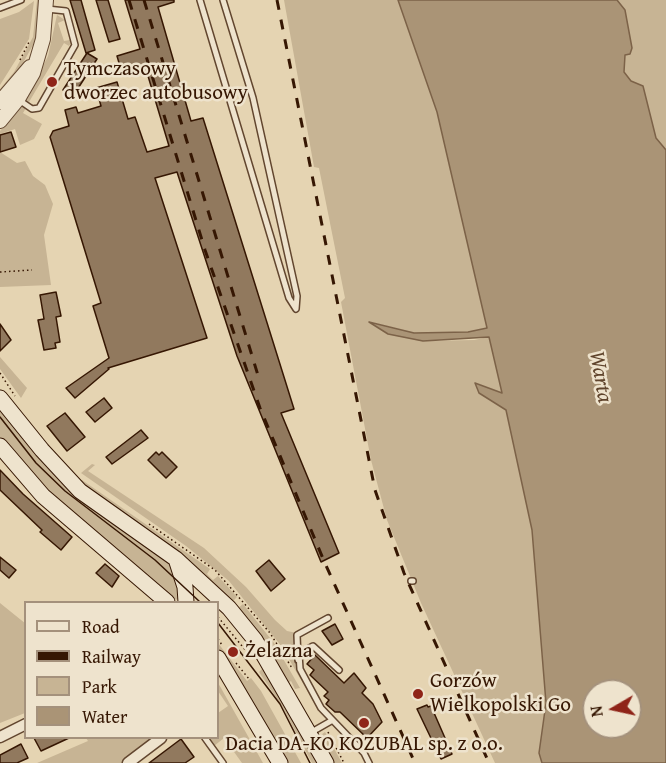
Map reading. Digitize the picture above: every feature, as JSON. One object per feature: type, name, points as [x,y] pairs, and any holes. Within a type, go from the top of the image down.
[{"type":"main road","points":[[0,398],[42,450],[80,491],[176,559],[229,608],[255,640],[326,763]]},
{"type":"main road","points":[[0,446],[43,496],[165,601]]},
{"type":"main road","points":[[176,559],[185,587],[186,601]]},
{"type":"main road","points":[[219,610],[266,660]]},
{"type":"main road","points":[[219,660],[280,763]]},
{"type":"street","points":[[0,121],[18,99],[33,73],[43,39],[46,5]]},
{"type":"street","points":[[0,102],[37,58]]},
{"type":"street","points":[[0,737],[24,725]]},
{"type":"street","points":[[128,763],[160,739]]},
{"type":"lane","points":[[0,8],[21,0]]},
{"type":"lane","points":[[200,0],[289,297],[296,309],[297,296],[253,98],[223,0]]},
{"type":"lane","points":[[18,99],[32,109],[39,108],[76,42],[66,12],[46,5]]},
{"type":"lane","points":[[328,618],[297,635],[298,661],[321,708],[364,753],[369,763]]},
{"type":"lane","points":[[298,661],[299,654],[313,646],[339,670]]},
{"type":"lane","points":[[310,733],[331,721]]},
{"type":"lane","points":[[206,739],[222,763]]},
{"type":"path","points":[[20,60],[31,36]]},
{"type":"path","points":[[0,272],[32,270]]},
{"type":"path","points":[[219,618],[247,653]]},
{"type":"green space","points":[[37,0],[40,0],[37,34],[33,45],[19,70],[0,94],[0,89],[14,72],[33,37]]},
{"type":"green space","points":[[284,0],[398,0],[415,44],[437,112],[487,328],[468,332],[414,333],[371,322],[423,341],[474,340],[489,337],[502,393],[476,383],[479,393],[506,410],[532,530],[546,704],[539,753],[542,763],[495,763],[421,603],[387,520],[371,460],[341,302],[345,298],[319,168],[314,167]]},
{"type":"green space","points":[[617,0],[666,0],[666,169],[621,73],[625,55],[625,10]]},
{"type":"green space","points":[[34,1],[29,39],[0,85],[0,19],[19,12]]},
{"type":"green space","points":[[57,15],[65,20],[58,23],[64,41],[70,40],[71,43],[69,46],[64,43],[29,102],[26,100],[48,56]]},
{"type":"green space","points":[[22,105],[26,108],[23,113],[42,124],[34,139],[20,145],[15,129],[0,134],[0,131]]},
{"type":"green space","points":[[0,152],[17,163],[25,161],[33,176],[45,185],[53,204],[44,235],[51,285],[0,287]]},
{"type":"green space","points":[[0,357],[27,388],[21,398],[0,369]]},
{"type":"green space","points":[[0,407],[172,566],[176,571],[180,599],[174,600],[72,515],[21,462],[0,437]]},
{"type":"green space","points":[[92,464],[95,465],[88,471],[204,548],[246,587],[287,631],[297,633],[294,659],[320,713],[282,647],[229,581],[186,546],[81,473]]},
{"type":"green space","points":[[82,480],[210,569],[207,574],[213,580],[218,576],[237,597],[231,603],[79,482]]},
{"type":"green space","points":[[0,603],[24,622],[24,713],[0,723]]},
{"type":"green space","points":[[243,604],[274,643],[300,688],[295,689],[291,681],[288,683],[237,609]]},
{"type":"green space","points":[[219,644],[247,681],[251,678],[261,691],[301,763],[286,763],[219,650]]},
{"type":"green space","points":[[263,668],[320,763],[312,763],[282,706],[259,672]]},
{"type":"green space","points":[[219,685],[263,763],[242,763],[224,738],[214,746],[210,739],[219,739],[219,712],[228,706],[219,692]]},
{"type":"green space","points":[[325,732],[342,763],[332,763],[321,742],[321,735]]},
{"type":"green space","points":[[87,739],[155,739],[122,763],[37,763],[88,741]]},
{"type":"water","name":"Warta","points":[[398,0],[617,0],[625,10],[632,48],[630,54],[625,55],[624,72],[631,81],[643,86],[656,138],[666,150],[666,763],[542,763],[539,753],[546,703],[532,530],[506,410],[479,393],[475,383],[502,393],[489,337],[423,341],[388,334],[369,322],[414,333],[468,332],[487,328],[437,112]]},
{"type":"building","points":[[70,0],[81,0],[95,50],[86,53]]},
{"type":"building","points":[[96,0],[108,0],[120,39],[109,42]]},
{"type":"building","points":[[125,0],[174,0],[174,2],[158,7],[191,121],[203,118],[294,409],[281,413],[339,553],[321,562],[237,356],[177,172],[155,178],[207,338],[108,368],[75,398],[66,388],[109,358],[93,306],[101,303],[50,137],[53,131],[69,126],[65,110],[76,107],[78,113],[101,106],[96,88],[117,82],[128,119],[135,117],[147,152],[169,146],[145,66],[122,73],[117,56],[140,49]]},
{"type":"building","points":[[87,53],[97,59],[73,96],[63,90]]},
{"type":"building","points":[[11,132],[16,147],[0,152],[0,135]]},
{"type":"building","points":[[56,292],[61,316],[56,317],[60,342],[55,343],[56,348],[44,350],[38,320],[44,319],[40,295]]},
{"type":"building","points":[[0,324],[11,340],[0,351]]},
{"type":"building","points":[[104,398],[112,408],[95,422],[86,412]]},
{"type":"building","points":[[65,413],[85,437],[67,451],[47,426]]},
{"type":"building","points":[[141,430],[148,438],[112,464],[106,457]]},
{"type":"building","points":[[156,452],[159,455],[162,452],[177,467],[166,478],[148,460]]},
{"type":"building","points":[[0,470],[23,494],[72,537],[61,550],[40,532],[42,530],[0,490]]},
{"type":"building","points":[[0,557],[16,570],[9,578],[0,570]]},
{"type":"building","points":[[269,560],[285,579],[271,591],[256,571]]},
{"type":"building","points":[[105,564],[119,576],[112,587],[96,573]]},
{"type":"building","points":[[335,624],[343,639],[332,645],[322,631]]},
{"type":"building","points":[[315,655],[344,683],[354,673],[366,688],[362,693],[373,704],[382,722],[367,738],[340,712],[335,712],[326,704],[329,700],[324,696],[328,692],[310,675],[314,670],[307,664]]},
{"type":"building","points":[[427,705],[431,706],[452,754],[441,759],[417,709]]},
{"type":"building","points":[[35,739],[67,739],[41,751]]},
{"type":"building","points":[[181,739],[194,757],[185,763],[149,763]]},
{"type":"building","points":[[21,744],[28,758],[17,763],[0,763],[0,755]]},
{"type":"tram line","points":[[0,417],[36,463],[65,491],[155,560],[199,601]]},
{"type":"tram line","points":[[219,624],[280,704],[310,763]]},
{"type":"railway","points":[[129,0],[205,250],[260,408],[324,561],[415,763]]},
{"type":"railway","points":[[144,0],[260,382]]},
{"type":"railway","points":[[277,0],[375,490],[404,573],[489,763]]},
{"type":"place","name":"Tymczasowy dworzec autobusowy","points":[[52,82]]},
{"type":"place","name":"Żelazna","points":[[233,652]]},
{"type":"place","name":"Gorzów Wielkopolski Go","points":[[418,694]]},
{"type":"place","name":"Dacia DA-KO KOZUBAL sp. z o.o.","points":[[364,723]]}]
